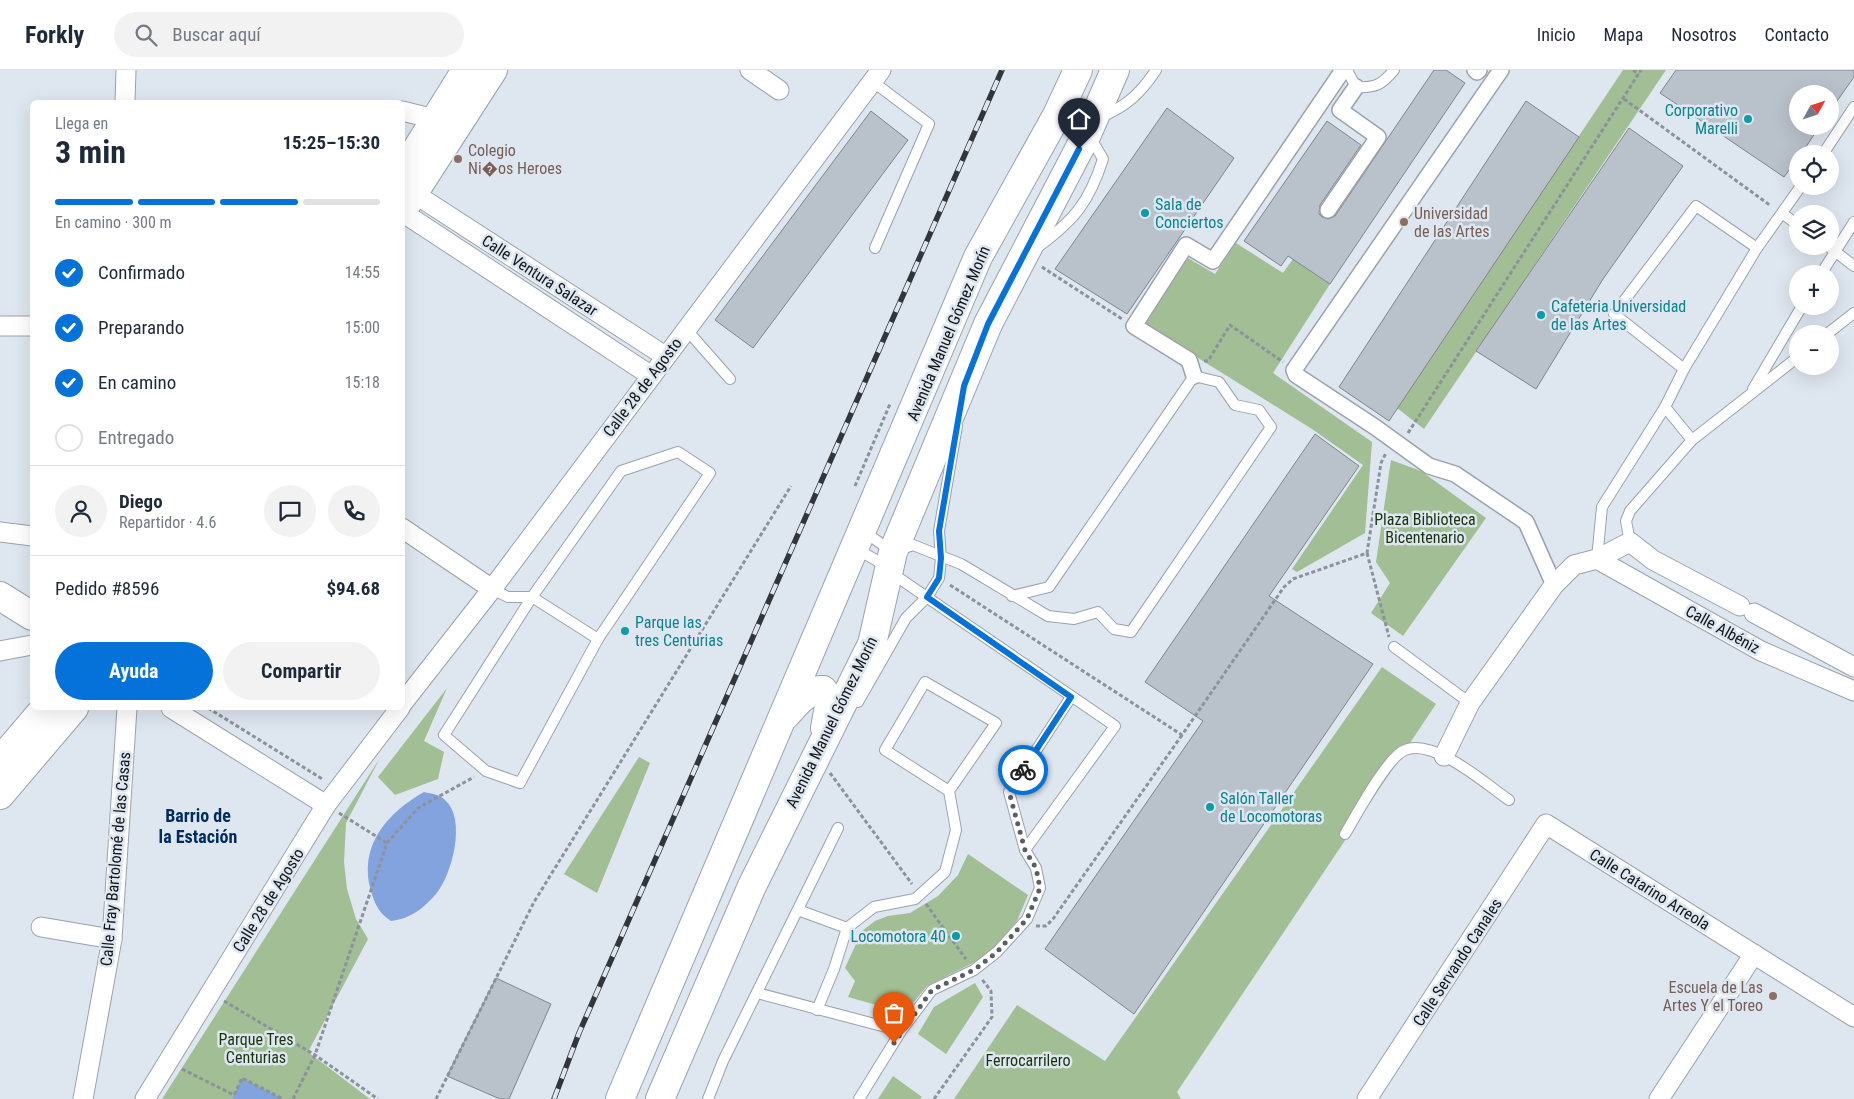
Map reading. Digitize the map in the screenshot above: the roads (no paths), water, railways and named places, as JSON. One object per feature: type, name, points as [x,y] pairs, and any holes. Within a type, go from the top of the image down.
[{"type":"main road","points":[[406,198],[435,119],[466,70]]},
{"type":"main road","points":[[406,198],[493,70]]},
{"type":"main road","name":"Avenida Manuel Gómez Morín","points":[[620,1099],[978,257],[1056,115],[1078,70]]},
{"type":"main road","name":"Avenida Manuel Gómez Morín","points":[[670,1086],[752,886],[872,644],[892,562],[988,324],[1025,256],[1094,117],[1120,73]]},
{"type":"main road","points":[[0,596],[30,615]]},
{"type":"main road","points":[[779,723],[802,698],[812,692],[823,690],[827,694],[830,701],[827,722],[814,760]]},
{"type":"main road","points":[[0,761],[43,710]]},
{"type":"main road","points":[[0,795],[72,710]]},
{"type":"street","points":[[125,100],[126,70]]},
{"type":"street","points":[[750,70],[779,90]]},
{"type":"street","points":[[1194,376],[1189,360],[1134,326],[1186,245],[1213,261],[1343,70]]},
{"type":"street","points":[[1475,70],[1477,72],[1479,70]]},
{"type":"street","points":[[1501,70],[1294,370],[1296,375],[1429,466],[1455,474],[1526,522],[1554,585]]},
{"type":"street","name":"Calle 28 de Agosto","points":[[405,700],[492,589],[650,375],[876,75]]},
{"type":"street","points":[[1328,210],[1378,137],[1340,110],[1356,87]]},
{"type":"street","points":[[405,112],[435,119]]},
{"type":"street","name":"Calle Ventura Salazar","points":[[406,198],[665,356]]},
{"type":"street","name":"Calle Ventura Salazar","points":[[406,198],[650,375]]},
{"type":"street","points":[[0,326],[30,326]]},
{"type":"street","points":[[405,530],[492,589]]},
{"type":"street","points":[[0,532],[30,536]]},
{"type":"street","points":[[1444,756],[1470,703],[1554,585],[1574,566],[1596,559],[1630,542]]},
{"type":"street","name":"Calle Albéniz","points":[[1630,542],[1643,554],[1854,667]]},
{"type":"street","name":"Calle Albéniz","points":[[1596,559],[1761,651],[1854,691]]},
{"type":"street","points":[[1652,590],[1664,565]]},
{"type":"street","points":[[1761,651],[1775,625]]},
{"type":"street","points":[[0,651],[30,645]]},
{"type":"street","name":"Calle Fray Bartolomé de las Casas","points":[[83,1099],[112,938],[127,710]]},
{"type":"street","points":[[174,710],[326,805]]},
{"type":"street","name":"Calle 28 de Agosto","points":[[145,1099],[337,788],[398,710]]},
{"type":"street","name":"Calle Catarino Arreola","points":[[1546,824],[1854,1016]]},
{"type":"street","name":"Calle Servando Canales","points":[[1367,1099],[1546,824]]},
{"type":"street","points":[[41,928],[112,938]]},
{"type":"street","points":[[1659,1099],[1754,954]]},
{"type":"lane","points":[[1094,117],[1118,110],[1142,91],[1156,70]]},
{"type":"lane","points":[[1347,70],[1356,87],[1372,88],[1383,84],[1394,70]]},
{"type":"lane","points":[[876,75],[929,124],[876,248]]},
{"type":"lane","points":[[1829,145],[1854,107]]},
{"type":"lane","points":[[1596,559],[1602,508],[1664,407],[1684,369],[1757,248],[1795,195]]},
{"type":"lane","points":[[1684,369],[1614,314],[1696,206],[1757,248]]},
{"type":"lane","points":[[1783,214],[1789,218]]},
{"type":"lane","points":[[1839,240],[1854,222]]},
{"type":"lane","points":[[1839,255],[1854,266]]},
{"type":"lane","points":[[1839,325],[1854,313]]},
{"type":"lane","points":[[1750,394],[1797,315]]},
{"type":"lane","points":[[686,329],[730,379]]},
{"type":"lane","points":[[1630,542],[1626,521],[1630,511],[1692,440],[1789,364]]},
{"type":"lane","points":[[859,540],[876,560],[892,562],[913,545],[941,558],[961,564],[1012,596],[1048,616],[1074,619],[1098,612],[1114,629],[1131,632],[1271,427],[1260,410],[1235,405],[1219,382],[1194,376],[1049,587],[1012,596]]},
{"type":"lane","points":[[814,760],[849,716],[906,618],[927,597],[939,578],[941,558],[939,531],[964,386]]},
{"type":"lane","points":[[1664,407],[1692,440]]},
{"type":"lane","points":[[678,452],[710,473],[598,639],[520,783],[486,771],[444,735],[532,597],[621,471],[678,452]]},
{"type":"lane","points":[[859,540],[892,562],[927,597],[1115,726],[1025,850]]},
{"type":"lane","points":[[492,589],[508,597],[532,597],[598,639]]},
{"type":"lane","points":[[1394,646],[1470,703]]},
{"type":"lane","points":[[817,1010],[834,969],[847,928],[874,907],[915,899],[945,872],[956,830],[949,791],[996,723],[925,682],[885,750],[949,791]]},
{"type":"lane","points":[[859,1099],[901,1031],[932,990],[974,970],[997,952],[1027,919],[1040,888],[1036,868],[1025,850],[1009,792],[1071,697]]},
{"type":"lane","points":[[1345,834],[1389,763],[1404,750],[1420,748],[1444,756],[1509,800]]},
{"type":"lane","points":[[708,1099],[723,1061],[838,828]]},
{"type":"lane","points":[[798,910],[847,928]]},
{"type":"lane","points":[[757,993],[901,1031]]},
{"type":"water","points":[[424,792],[440,796],[452,809],[456,833],[452,861],[442,885],[431,899],[410,915],[391,921],[380,912],[371,891],[368,875],[372,845],[379,832],[398,810]]},
{"type":"water","points":[[242,1078],[283,1099],[232,1099]]},
{"type":"railway","points":[[554,1099],[579,1033],[1002,70]]},
{"type":"place","name":"Corporativo Marelli","points":[[1748,119]]},
{"type":"place","name":"Colegio Ni�os Heroes","points":[[458,159]]},
{"type":"place","name":"Sala de Conciertos","points":[[1145,213]]},
{"type":"place","name":"Universidad de las Artes","points":[[1404,222]]},
{"type":"place","name":"Cafeteria Universidad de las Artes","points":[[1541,315]]},
{"type":"place","name":"Parque las tres Centurias","points":[[625,631]]},
{"type":"place","name":"Salón Taller de Locomotoras","points":[[1210,807]]},
{"type":"place","name":"Locomotora 40","points":[[956,936]]},
{"type":"place","name":"Escuela de Las Artes Y el Toreo","points":[[1773,996]]},
{"type":"district","name":"Barrio de la Estación","points":[[198,826]]},
{"type":"park label","name":"Plaza Biblioteca Bicentenario","points":[[1425,528]]},
{"type":"park label","name":"Parque Tres Centurias","points":[[256,1048]]},
{"type":"park label","name":"Ferrocarrilero","points":[[1028,1060]]}]
